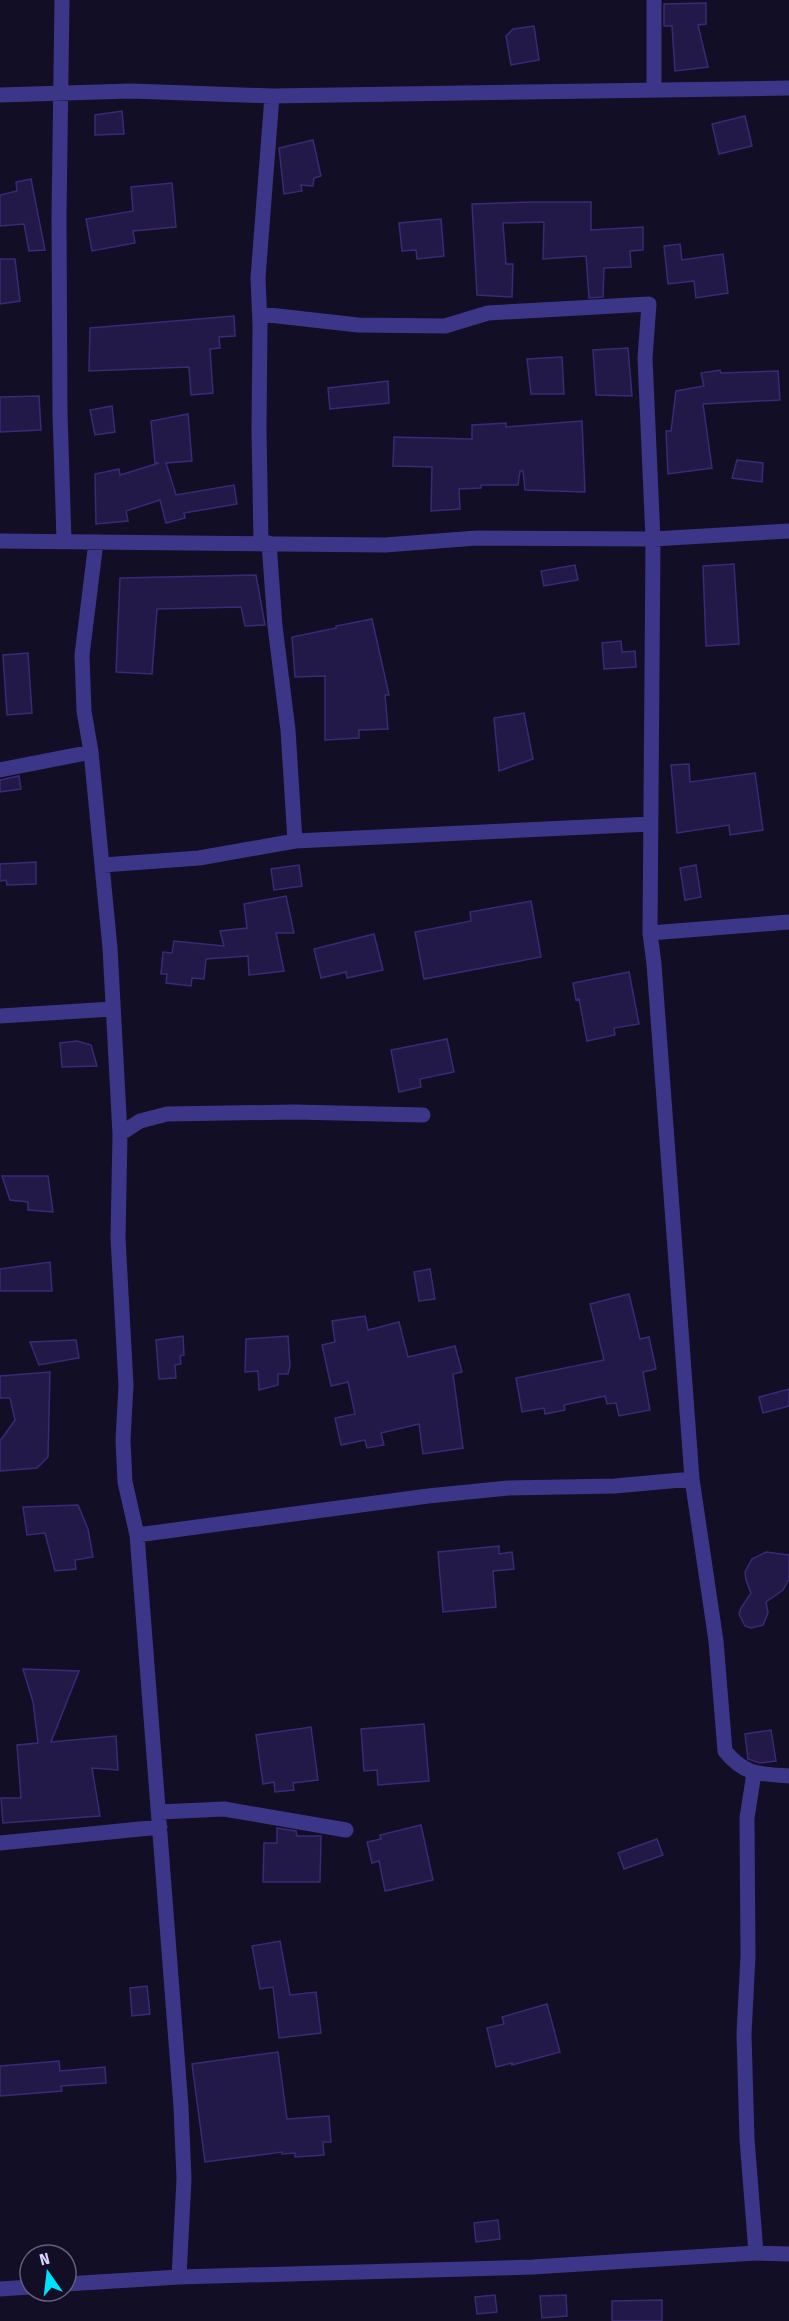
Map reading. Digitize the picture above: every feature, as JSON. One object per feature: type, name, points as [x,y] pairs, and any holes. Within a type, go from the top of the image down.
[{"type":"street","points":[[62,0],[58,216],[64,540]]},
{"type":"street","points":[[654,0],[654,90]]},
{"type":"street","points":[[0,95],[60,92],[98,94],[131,91],[272,96],[789,88]]},
{"type":"street","points":[[272,96],[258,278],[265,543],[288,730],[295,841]]},
{"type":"street","points":[[260,314],[358,325],[445,326],[488,313],[649,304],[645,358],[653,539],[650,933],[692,1479],[716,1641],[725,1751],[735,1763],[754,1773],[789,1776]]},
{"type":"street","points":[[0,541],[385,545],[477,538],[653,539],[789,531]]},
{"type":"street","points":[[96,542],[82,655],[84,711],[92,752],[103,865],[120,1134],[118,1238],[126,1385],[124,1461],[129,1502],[137,1534],[181,2106],[184,2179],[179,2277]]},
{"type":"street","points":[[0,770],[92,752]]},
{"type":"street","points":[[103,865],[199,858],[295,841],[651,824]]},
{"type":"street","points":[[650,933],[789,922]]},
{"type":"street","points":[[0,1016],[112,1009]]},
{"type":"street","points":[[120,1134],[140,1120],[167,1114],[316,1112],[423,1115]]},
{"type":"street","points":[[137,1534],[428,1496],[508,1488],[615,1486],[692,1479]]},
{"type":"street","points":[[754,1773],[747,1818],[748,1956],[744,2034],[747,2139],[756,2253]]},
{"type":"street","points":[[0,1843],[224,1809],[346,1830]]},
{"type":"street","points":[[78,2283],[179,2277],[533,2267],[756,2253],[789,2254]]},
{"type":"street","points":[[0,2289],[18,2288]]},
{"type":"building","points":[[706,3],[706,24],[698,25],[708,67],[675,71],[672,26],[664,26],[664,4]]},
{"type":"building","points":[[534,26],[539,60],[511,65],[506,36],[513,29]]},
{"type":"building","points":[[122,111],[124,134],[95,135],[95,115]]},
{"type":"building","points":[[745,116],[752,146],[719,154],[712,124]]},
{"type":"building","points":[[313,140],[321,176],[314,178],[313,186],[301,185],[302,191],[284,194],[279,148]]},
{"type":"building","points":[[31,179],[45,250],[29,251],[24,224],[0,226],[0,195],[17,191],[16,182]]},
{"type":"building","points":[[172,183],[176,227],[133,231],[135,243],[92,251],[86,219],[133,211],[131,187]]},
{"type":"building","points":[[591,202],[591,230],[643,227],[643,250],[630,251],[631,267],[604,268],[603,297],[589,298],[586,256],[543,259],[544,222],[503,223],[506,264],[513,264],[512,297],[477,295],[472,204]]},
{"type":"building","points":[[441,219],[444,256],[417,259],[416,250],[402,251],[399,223]]},
{"type":"building","points":[[680,244],[682,260],[723,254],[728,293],[696,298],[694,281],[668,284],[664,246]]},
{"type":"building","points":[[0,259],[15,259],[20,301],[0,304]]},
{"type":"building","points":[[234,316],[235,336],[219,337],[220,348],[210,349],[213,393],[191,395],[189,367],[89,371],[90,328]]},
{"type":"building","points":[[628,348],[632,396],[596,395],[593,350]]},
{"type":"building","points":[[562,357],[564,394],[531,394],[527,359]]},
{"type":"building","points":[[720,370],[721,373],[778,371],[780,400],[703,404],[712,468],[668,474],[666,431],[671,431],[676,391],[704,386],[701,373]]},
{"type":"building","points":[[388,381],[389,403],[330,409],[328,388]]},
{"type":"building","points":[[39,396],[41,430],[0,432],[0,397]]},
{"type":"building","points":[[112,406],[115,432],[95,435],[90,410]]},
{"type":"building","points":[[188,414],[192,461],[166,463],[176,495],[234,485],[237,504],[184,513],[185,518],[166,523],[160,500],[126,511],[128,521],[96,524],[95,474],[119,469],[120,475],[159,463],[155,463],[151,421]]},
{"type":"building","points":[[582,421],[585,492],[525,490],[523,471],[520,471],[518,485],[481,485],[481,488],[459,489],[460,509],[431,511],[432,467],[393,466],[394,437],[472,439],[472,425],[506,423],[506,427]]},
{"type":"building","points":[[737,460],[763,463],[762,482],[732,478]]},
{"type":"building","points":[[734,564],[739,644],[706,646],[703,566]]},
{"type":"building","points":[[575,565],[578,580],[544,586],[541,571]]},
{"type":"building","points":[[256,575],[265,625],[245,626],[241,607],[157,609],[152,674],[116,672],[120,578]]},
{"type":"building","points":[[372,619],[389,695],[385,695],[388,729],[359,730],[359,738],[325,740],[325,676],[295,677],[292,637]]},
{"type":"building","points":[[621,641],[622,652],[635,651],[636,667],[604,669],[602,643]]},
{"type":"building","points":[[28,653],[32,713],[7,715],[3,655]]},
{"type":"building","points":[[524,713],[533,759],[499,771],[494,718]]},
{"type":"building","points":[[689,764],[690,782],[755,773],[763,830],[730,835],[729,825],[677,833],[671,765]]},
{"type":"building","points":[[19,776],[21,789],[0,792],[0,780]]},
{"type":"building","points":[[36,862],[36,884],[7,885],[6,880],[0,881],[0,864]]},
{"type":"building","points":[[299,865],[302,886],[274,890],[271,869]]},
{"type":"building","points":[[696,865],[701,897],[685,900],[680,868]]},
{"type":"building","points":[[286,896],[294,933],[276,933],[284,971],[249,975],[248,956],[206,959],[204,979],[192,978],[191,986],[166,983],[167,974],[161,974],[163,952],[172,953],[174,941],[224,946],[220,931],[247,928],[244,904]]},
{"type":"building","points":[[531,901],[541,957],[424,979],[415,932],[471,921],[470,912]]},
{"type":"building","points":[[374,934],[383,970],[347,978],[346,972],[321,978],[314,949]]},
{"type":"building","points":[[629,972],[639,1024],[614,1028],[615,1035],[587,1041],[579,999],[576,1000],[573,983]]},
{"type":"building","points":[[447,1039],[454,1072],[420,1079],[421,1087],[399,1092],[391,1050]]},
{"type":"building","points":[[77,1041],[91,1045],[97,1066],[62,1067],[60,1043]]},
{"type":"building","points":[[2,1176],[48,1176],[53,1212],[28,1210],[28,1202],[10,1200]]},
{"type":"building","points":[[50,1262],[52,1291],[0,1291],[0,1269]]},
{"type":"building","points":[[430,1269],[435,1299],[419,1301],[414,1272]]},
{"type":"building","points":[[629,1294],[640,1339],[649,1337],[656,1369],[643,1372],[650,1410],[619,1416],[616,1403],[607,1404],[605,1396],[564,1405],[565,1410],[545,1414],[544,1408],[522,1412],[516,1378],[604,1360],[590,1304]]},
{"type":"building","points":[[365,1316],[368,1330],[399,1322],[408,1357],[455,1346],[462,1372],[453,1374],[463,1448],[423,1454],[419,1424],[381,1433],[384,1445],[367,1448],[365,1440],[341,1445],[335,1418],[355,1414],[348,1382],[331,1386],[322,1345],[335,1342],[332,1321]]},
{"type":"building","points":[[183,1336],[184,1355],[180,1356],[181,1364],[175,1365],[176,1378],[159,1379],[156,1340]]},
{"type":"building","points":[[288,1336],[290,1366],[288,1374],[278,1374],[278,1385],[259,1390],[258,1371],[245,1372],[246,1339]]},
{"type":"building","points":[[76,1340],[79,1358],[39,1365],[30,1342]]},
{"type":"building","points":[[50,1372],[48,1457],[37,1468],[0,1471],[0,1441],[15,1420],[10,1398],[0,1398],[0,1376]]},
{"type":"building","points":[[789,1389],[789,1406],[763,1413],[759,1397]]},
{"type":"building","points":[[78,1505],[88,1529],[93,1557],[75,1560],[76,1569],[55,1571],[45,1533],[27,1535],[23,1507]]},
{"type":"building","points":[[499,1546],[499,1554],[512,1552],[514,1569],[493,1571],[496,1607],[443,1612],[438,1552]]},
{"type":"building","points":[[766,1552],[789,1555],[789,1579],[783,1590],[766,1602],[768,1613],[763,1625],[751,1628],[745,1626],[739,1614],[751,1593],[745,1572],[752,1559]]},
{"type":"building","points":[[23,1669],[79,1671],[51,1742],[116,1736],[118,1770],[92,1768],[100,1816],[3,1823],[1,1798],[21,1798],[17,1745],[38,1743],[33,1702]]},
{"type":"building","points":[[424,1724],[429,1781],[378,1785],[377,1770],[364,1771],[361,1729]]},
{"type":"building","points":[[311,1727],[318,1780],[293,1783],[294,1790],[275,1792],[274,1782],[263,1784],[256,1735]]},
{"type":"building","points":[[771,1730],[776,1761],[760,1763],[748,1759],[745,1734]]},
{"type":"building","points":[[421,1825],[433,1880],[385,1891],[379,1861],[372,1863],[367,1842],[381,1839],[380,1835]]},
{"type":"building","points":[[277,1828],[296,1831],[297,1836],[321,1836],[320,1882],[263,1882],[264,1843],[277,1843]]},
{"type":"building","points":[[657,1839],[663,1855],[624,1869],[618,1853]]},
{"type":"building","points":[[280,1941],[290,1995],[316,1992],[321,2033],[279,2038],[273,1987],[260,1989],[252,1946]]},
{"type":"building","points":[[147,1986],[150,2014],[132,2016],[130,1988]]},
{"type":"building","points":[[547,2004],[560,2052],[496,2067],[487,2028],[504,2024],[502,2017]]},
{"type":"building","points":[[278,2052],[287,2119],[329,2116],[331,2142],[323,2142],[324,2155],[295,2157],[295,2153],[282,2154],[282,2152],[205,2162],[192,2064]]},
{"type":"building","points":[[59,2061],[60,2071],[105,2067],[106,2083],[61,2086],[62,2091],[0,2096],[0,2066]]},
{"type":"building","points":[[498,2220],[500,2239],[476,2242],[474,2223]]},
{"type":"building","points":[[495,2295],[497,2312],[477,2314],[475,2297]]},
{"type":"building","points":[[566,2295],[567,2316],[542,2318],[540,2296]]},
{"type":"building","points":[[662,2300],[662,2321],[612,2321],[612,2301]]}]
